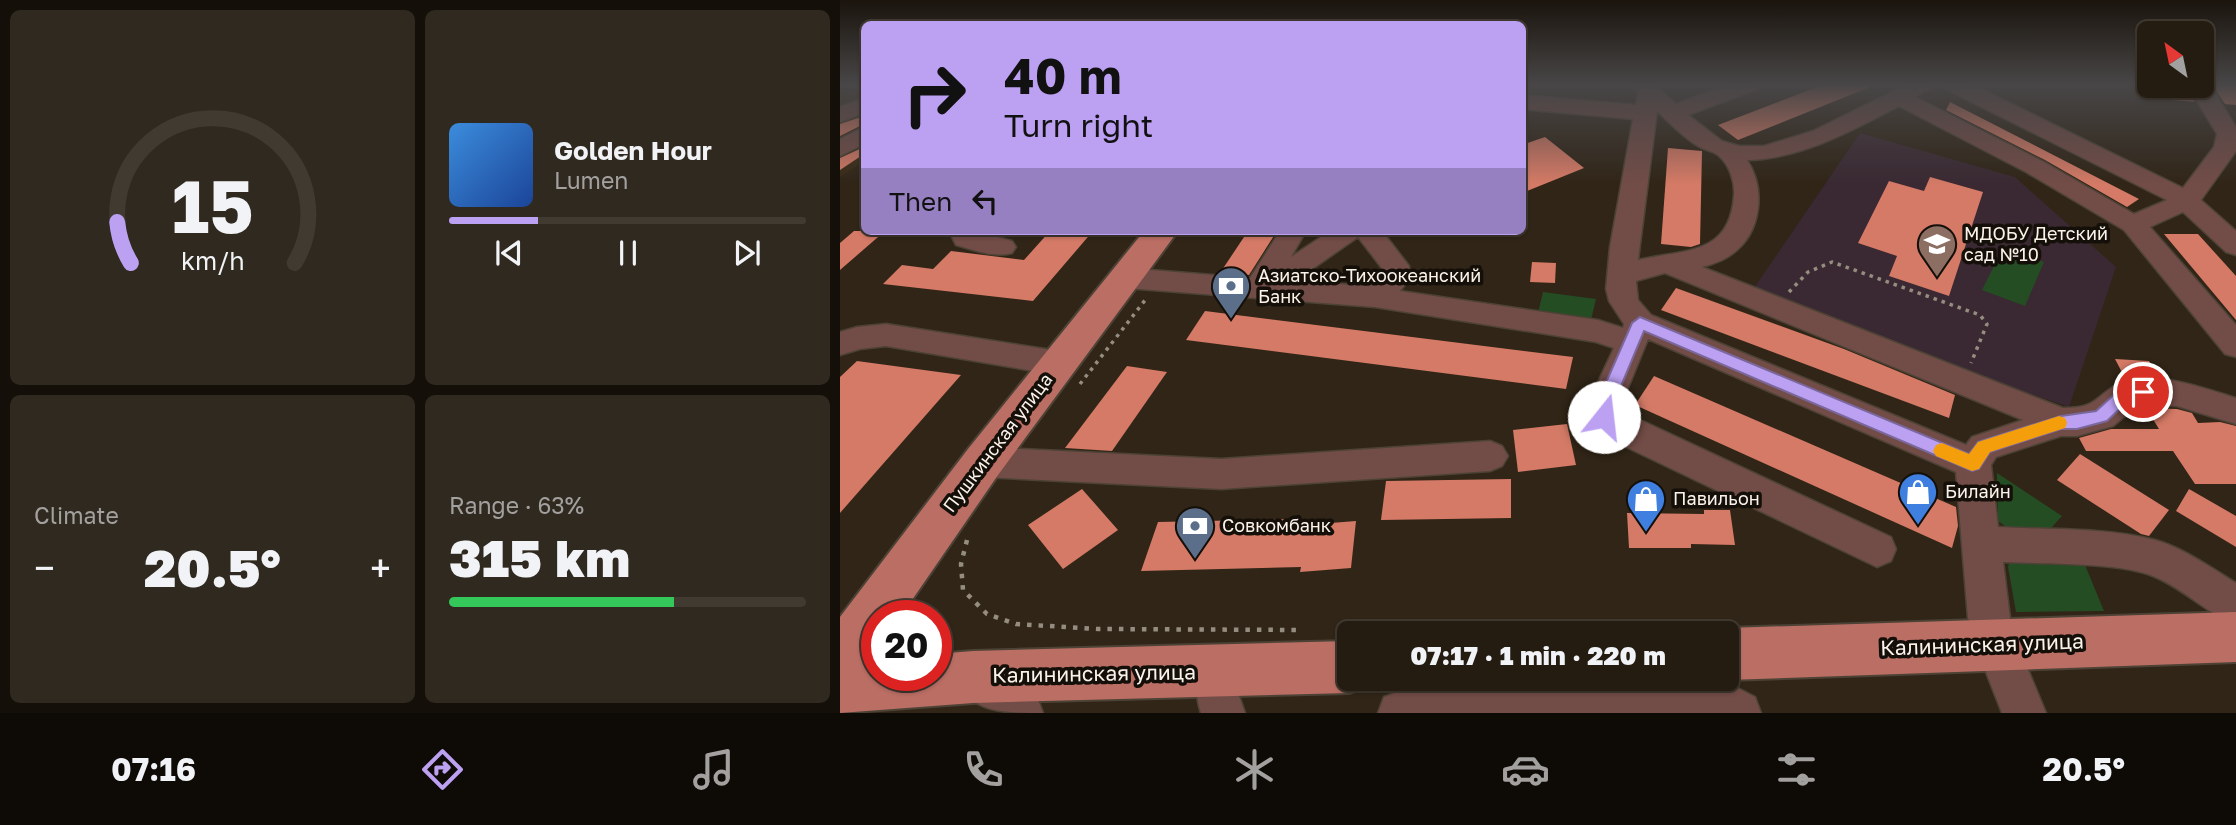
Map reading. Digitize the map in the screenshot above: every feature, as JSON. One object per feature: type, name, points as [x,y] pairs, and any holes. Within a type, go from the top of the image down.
[{"type":"main road","name":"Пушкинская улица","points":[[840,660],[983,462],[1068,375],[1143,279],[1160,235]]},
{"type":"main road","name":"Калининская улица","points":[[1739,640],[1996,644],[2234,633]]},
{"type":"main road","name":"Калининская улица","points":[[840,688],[973,677],[1221,692],[1337,651]]},
{"type":"lane","points":[[1642,117],[1624,247],[1624,275],[1620,284],[1622,300],[1636,332],[1602,410],[1604,417],[1611,424],[1877,549]]},
{"type":"lane","points":[[1679,117],[1713,145],[1726,150],[1762,152],[1808,141],[1859,117]]},
{"type":"lane","points":[[1938,117],[2035,167],[2133,224],[2236,346]]},
{"type":"lane","points":[[2021,117],[2187,201],[2236,246]]},
{"type":"lane","points":[[2133,224],[2187,201],[2231,148],[2229,134],[2219,117]]},
{"type":"lane","points":[[840,149],[861,136]]},
{"type":"lane","points":[[1624,275],[1640,267],[1714,255],[1730,246],[1742,221],[1749,191],[1742,169],[1726,150]]},
{"type":"lane","points":[[964,235],[966,239],[1002,247]]},
{"type":"lane","points":[[1258,289],[1291,235]]},
{"type":"lane","points":[[1289,272],[1310,235]]},
{"type":"lane","points":[[1258,289],[1289,272],[1343,235]]},
{"type":"lane","points":[[1371,235],[1395,265],[1396,278],[1375,297]]},
{"type":"lane","points":[[1668,264],[2061,422]]},
{"type":"lane","points":[[1143,279],[1171,284],[1375,297],[1598,331],[1636,332],[1972,463]]},
{"type":"lane","points":[[841,343],[857,338],[886,335],[1068,375]]},
{"type":"lane","points":[[2024,713],[1996,644],[1989,618],[1972,463],[1984,447],[2061,422],[2101,417],[2131,392],[2177,393],[2236,411]]},
{"type":"lane","points":[[983,462],[1221,474],[1490,456]]},
{"type":"lane","points":[[1980,542],[2113,551],[2155,558],[2176,568],[2234,633]]},
{"type":"lane","points":[[973,677],[1021,713]]},
{"type":"lane","points":[[1400,713],[1726,704],[1739,713]]},
{"type":"path","points":[[1777,307],[1802,275],[1817,265],[1832,262],[1961,307],[1980,316],[1987,324],[1964,381]]},
{"type":"path","points":[[1068,375],[1143,279]]},
{"type":"path","points":[[968,535],[961,564],[963,590],[987,614],[1016,624],[1098,629],[1303,630]]},
{"type":"shaded area","points":[[840,117],[861,117],[861,163],[840,177]]},
{"type":"shaded area","name":"МДОБУ Детский сад №10","points":[[1860,133],[2015,177],[2116,267],[2069,407],[1967,372],[1754,288]]},
{"type":"green space","points":[[2003,248],[2044,262],[2025,306],[1982,290]]},
{"type":"green space","points":[[1543,292],[1596,299],[1591,320],[1538,313]]},
{"type":"green space","points":[[1997,473],[2062,516],[2044,536],[2022,538],[1998,521]]},
{"type":"green space","points":[[2013,559],[2085,565],[2104,611],[2016,612],[2008,567]]},
{"type":"building","points":[[861,117],[861,126],[840,136],[840,124]]},
{"type":"building","points":[[1738,117],[1795,117],[1738,140],[1718,125]]},
{"type":"building","points":[[1960,117],[1980,117],[2139,199],[2127,207],[2045,160]]},
{"type":"building","points":[[1545,137],[1584,168],[1526,191],[1526,144]]},
{"type":"building","points":[[861,148],[861,156],[840,170],[840,158]]},
{"type":"building","points":[[1668,148],[1702,151],[1700,244],[1691,247],[1661,244]]},
{"type":"building","points":[[1930,177],[1983,192],[1949,296],[1889,276],[1897,256],[1858,243],[1889,181],[1924,191]]},
{"type":"building","points":[[854,231],[861,231],[861,235],[880,235],[840,270],[840,243]]},
{"type":"building","points":[[2164,234],[2198,234],[2236,276],[2236,320]]},
{"type":"building","points":[[1046,235],[1090,235],[1033,301],[883,284],[902,265],[933,269],[951,251],[1024,260]]},
{"type":"building","points":[[1245,235],[1274,235],[1249,275],[1220,273]]},
{"type":"building","points":[[1532,262],[1556,263],[1555,283],[1530,282]]},
{"type":"building","points":[[1676,288],[1844,349],[1955,395],[1949,418],[1661,310]]},
{"type":"building","points":[[1205,311],[1573,357],[1566,389],[1186,340]]},
{"type":"building","points":[[2115,359],[2149,361],[2158,376],[2125,378]]},
{"type":"building","points":[[857,361],[961,375],[840,513],[840,377]]},
{"type":"building","points":[[1127,366],[1167,372],[1112,451],[1065,448]]},
{"type":"building","points":[[1654,376],[1956,507],[1958,526],[1952,548],[1635,405]]},
{"type":"building","points":[[2146,408],[2177,409],[2192,413],[2198,423],[2220,422],[2236,426],[2236,484],[2195,484],[2173,451],[2086,451],[2079,438],[2111,429],[2159,429]]},
{"type":"building","points":[[1567,424],[1576,465],[1518,472],[1513,430]]},
{"type":"building","points":[[2080,454],[2169,510],[2149,536],[2141,534],[2057,480]]},
{"type":"building","points":[[1511,479],[1511,518],[1381,520],[1386,481]]},
{"type":"building","points":[[1082,489],[1118,530],[1063,569],[1028,525]]},
{"type":"building","points":[[2189,489],[2236,516],[2236,547],[2176,511]]},
{"type":"building","points":[[1704,510],[1730,510],[1735,545],[1691,544],[1691,548],[1629,548],[1627,513],[1704,514]]},
{"type":"building","points":[[1294,519],[1292,526],[1356,521],[1351,568],[1300,572],[1301,567],[1141,571],[1158,522]]},
{"type":"slow traffic","points":[[1942,451],[1972,463],[1984,447],[2059,423]]},
{"type":"place","name":"МДОБУ Детский сад №10","points":[[1937,278]]},
{"type":"place","name":"Азиатско-Тихоокеанский Банк","points":[[1231,320]]},
{"type":"place","name":"Билайн","points":[[1918,526]]},
{"type":"place","name":"Павильон","points":[[1646,533]]},
{"type":"place","name":"Совкомбанк","points":[[1195,560]]},
{"type":"route","points":[[1604,417],[1602,410],[1640,323],[1972,463],[1984,447],[2061,422],[2101,417],[2123,396],[2131,392],[2143,392]]}]
